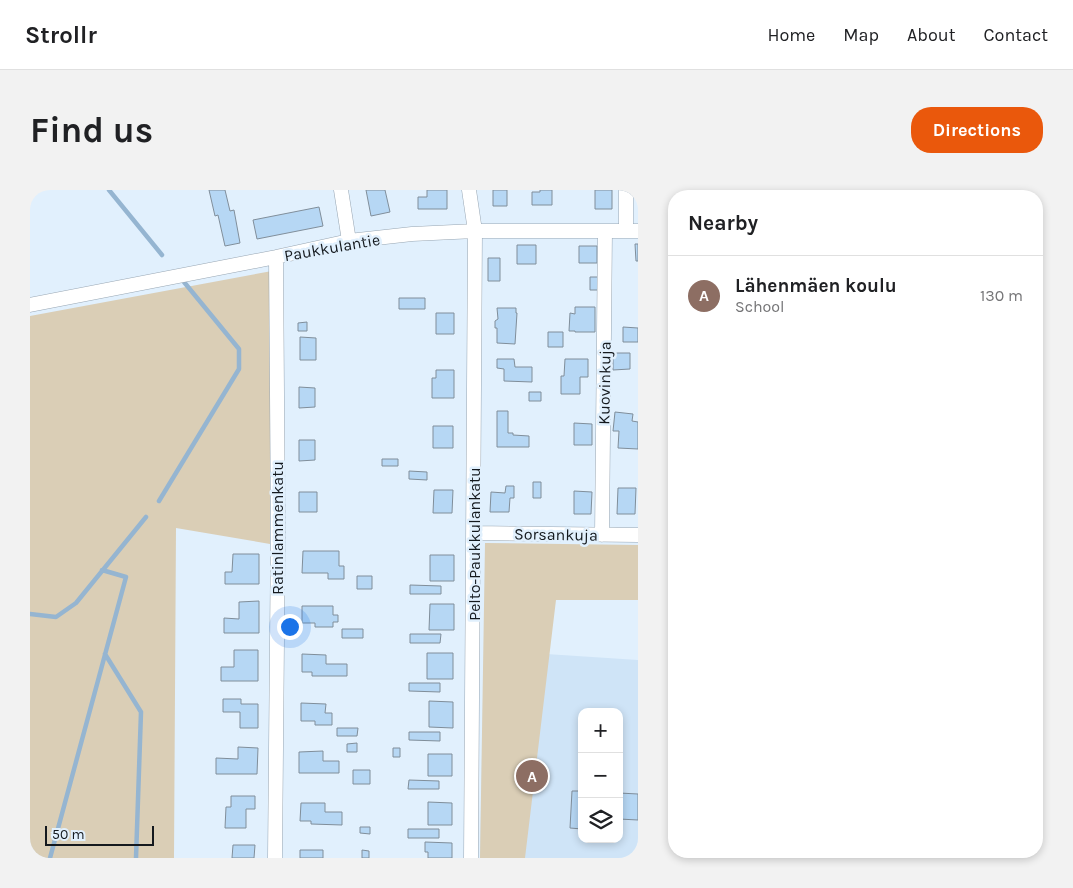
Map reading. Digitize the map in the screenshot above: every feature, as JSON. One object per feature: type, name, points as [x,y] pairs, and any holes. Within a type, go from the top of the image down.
[{"type":"street","points":[[341,190],[349,241]]},
{"type":"street","name":"Pelto-Paukkulankatu","points":[[469,190],[475,231],[472,858]]},
{"type":"street","points":[[626,190],[632,231]]},
{"type":"street","name":"Paukkulantie","points":[[30,305],[349,241],[412,234],[475,231],[632,231]]},
{"type":"street","name":"Kuovinkuja","points":[[602,535],[605,231]]},
{"type":"street","name":"Ratinlammenkatu","points":[[275,858],[278,541],[276,257]]},
{"type":"street","name":"Sorsankuja","points":[[474,533],[638,535]]},
{"type":"shaded area","points":[[272,271],[270,544],[176,528],[174,858],[30,858],[30,316]]},
{"type":"shaded area","points":[[485,543],[638,545],[638,600],[556,600],[525,858],[480,858]]},
{"type":"shaded area","points":[[484,650],[638,660],[638,858],[480,858]]},
{"type":"building","points":[[209,190],[225,190],[230,211],[234,210],[240,243],[225,246],[218,215],[215,216]]},
{"type":"building","points":[[366,190],[385,190],[390,212],[371,216]]},
{"type":"building","points":[[427,190],[447,190],[447,209],[418,209],[418,197],[427,197]]},
{"type":"building","points":[[493,190],[507,190],[507,206],[493,206]]},
{"type":"building","points":[[540,190],[552,190],[552,205],[532,205],[532,192],[540,192]]},
{"type":"building","points":[[595,190],[612,190],[612,209],[595,209]]},
{"type":"building","points":[[319,207],[323,226],[257,239],[253,220]]},
{"type":"building","points":[[635,244],[638,244],[638,261],[636,261]]},
{"type":"building","points":[[517,245],[536,245],[536,264],[517,264]]},
{"type":"building","points":[[579,246],[597,246],[597,263],[579,263]]},
{"type":"building","points":[[488,258],[500,258],[500,281],[488,281]]},
{"type":"building","points":[[590,277],[600,277],[599,290],[590,290]]},
{"type":"building","points":[[399,298],[425,298],[425,309],[399,309]]},
{"type":"building","points":[[575,307],[595,307],[595,332],[569,331],[570,313],[575,314]]},
{"type":"building","points":[[497,308],[516,308],[515,344],[497,343],[495,321],[498,319]]},
{"type":"building","points":[[436,313],[454,313],[454,334],[436,334]]},
{"type":"building","points":[[307,322],[307,331],[298,331],[298,323]]},
{"type":"building","points":[[623,327],[638,328],[638,342],[623,342]]},
{"type":"building","points":[[548,332],[563,332],[563,347],[548,347]]},
{"type":"building","points":[[300,337],[316,338],[316,360],[300,360]]},
{"type":"building","points":[[613,353],[630,353],[630,369],[613,370]]},
{"type":"building","points":[[497,359],[514,359],[515,367],[532,367],[532,382],[504,381],[504,369],[497,368]]},
{"type":"building","points":[[565,359],[588,359],[588,377],[580,377],[580,394],[561,394],[561,376],[564,376]]},
{"type":"building","points":[[436,370],[454,370],[454,398],[432,398],[432,378],[436,378]]},
{"type":"building","points":[[299,387],[315,388],[315,407],[299,408]]},
{"type":"building","points":[[529,392],[541,392],[541,401],[529,401]]},
{"type":"building","points":[[497,411],[508,411],[508,433],[529,436],[529,447],[497,447]]},
{"type":"building","points":[[615,412],[633,414],[632,421],[638,422],[638,449],[618,448],[619,431],[613,431]]},
{"type":"building","points":[[574,423],[592,424],[592,445],[574,445]]},
{"type":"building","points":[[433,426],[453,426],[453,448],[433,448]]},
{"type":"building","points":[[299,440],[315,440],[315,460],[299,461]]},
{"type":"building","points":[[382,459],[398,459],[398,466],[382,466]]},
{"type":"building","points":[[409,471],[427,472],[427,480],[409,479]]},
{"type":"building","points":[[533,482],[541,482],[541,498],[533,498]]},
{"type":"building","points":[[506,486],[514,486],[514,498],[510,498],[509,512],[490,512],[491,492],[505,493]]},
{"type":"building","points":[[618,488],[636,488],[635,514],[617,514]]},
{"type":"building","points":[[434,490],[453,490],[452,513],[433,513]]},
{"type":"building","points":[[574,491],[592,492],[591,514],[574,514]]},
{"type":"building","points":[[299,492],[317,492],[317,512],[299,512]]},
{"type":"building","points":[[303,551],[339,551],[339,566],[344,566],[344,579],[328,579],[328,573],[302,573]]},
{"type":"building","points":[[233,554],[259,554],[259,584],[225,584],[225,572],[232,572]]},
{"type":"building","points":[[430,555],[454,555],[454,581],[430,581]]},
{"type":"building","points":[[357,576],[372,576],[372,589],[357,589]]},
{"type":"building","points":[[410,585],[441,586],[441,594],[410,594]]},
{"type":"building","points":[[259,601],[259,633],[224,633],[224,618],[239,619],[239,602]]},
{"type":"building","points":[[430,604],[454,604],[454,630],[429,630]]},
{"type":"building","points":[[302,606],[333,606],[333,615],[338,615],[338,622],[333,622],[333,627],[315,627],[315,623],[302,623]]},
{"type":"building","points":[[342,629],[363,629],[363,638],[342,638]]},
{"type":"building","points":[[410,634],[441,634],[440,643],[410,643]]},
{"type":"building","points":[[234,650],[258,650],[258,681],[221,681],[221,667],[234,667]]},
{"type":"building","points":[[427,653],[453,653],[453,679],[427,679]]},
{"type":"building","points":[[302,654],[326,655],[326,664],[347,664],[347,676],[312,676],[312,672],[302,672]]},
{"type":"building","points":[[409,683],[440,683],[440,692],[409,691]]},
{"type":"building","points":[[223,699],[241,699],[241,704],[258,704],[258,728],[240,728],[240,712],[223,712]]},
{"type":"building","points":[[429,701],[453,702],[453,728],[429,727]]},
{"type":"building","points":[[301,703],[326,704],[325,713],[332,713],[332,725],[315,725],[315,721],[301,721]]},
{"type":"building","points":[[337,728],[358,728],[357,736],[337,736]]},
{"type":"building","points":[[409,732],[440,732],[440,741],[409,740]]},
{"type":"building","points":[[357,743],[357,752],[347,752],[347,744]]},
{"type":"building","points":[[238,747],[258,748],[257,774],[216,774],[216,758],[238,759]]},
{"type":"building","points":[[393,748],[400,748],[400,757],[393,757]]},
{"type":"building","points":[[323,751],[323,761],[339,761],[339,773],[299,773],[299,752]]},
{"type":"building","points":[[428,754],[452,754],[452,776],[428,776]]},
{"type":"building","points":[[353,770],[370,770],[370,784],[353,784]]},
{"type":"building","points":[[409,780],[439,781],[439,789],[408,789]]},
{"type":"building","points":[[572,791],[578,791],[578,829],[570,828]]},
{"type":"building","points":[[623,793],[638,794],[638,820],[623,819]]},
{"type":"building","points":[[231,796],[255,796],[255,809],[246,809],[246,828],[225,828],[226,807],[231,807]]},
{"type":"building","points":[[428,802],[452,803],[452,825],[428,825]]},
{"type":"building","points":[[301,803],[325,803],[325,812],[342,812],[342,825],[311,824],[311,821],[300,821]]},
{"type":"building","points":[[360,827],[370,827],[370,834],[360,833]]},
{"type":"building","points":[[408,829],[439,829],[439,838],[408,838]]},
{"type":"building","points":[[425,842],[452,843],[452,858],[428,858],[428,852],[425,852]]},
{"type":"building","points":[[233,845],[255,845],[254,858],[232,858]]},
{"type":"building","points":[[300,850],[323,850],[323,858],[300,858]]},
{"type":"building","points":[[362,850],[369,851],[369,858],[362,858]]},
{"type":"waterway","points":[[109,190],[162,255]]},
{"type":"waterway","points":[[159,501],[239,369],[239,349],[184,282]]},
{"type":"waterway","points":[[30,614],[56,617],[76,603],[146,517]]},
{"type":"waterway","points":[[50,858],[126,577],[102,570]]},
{"type":"waterway","points":[[105,654],[141,712],[136,858]]},
{"type":"place","name":"Lähenmäen koulu","points":[[532,776]]}]
